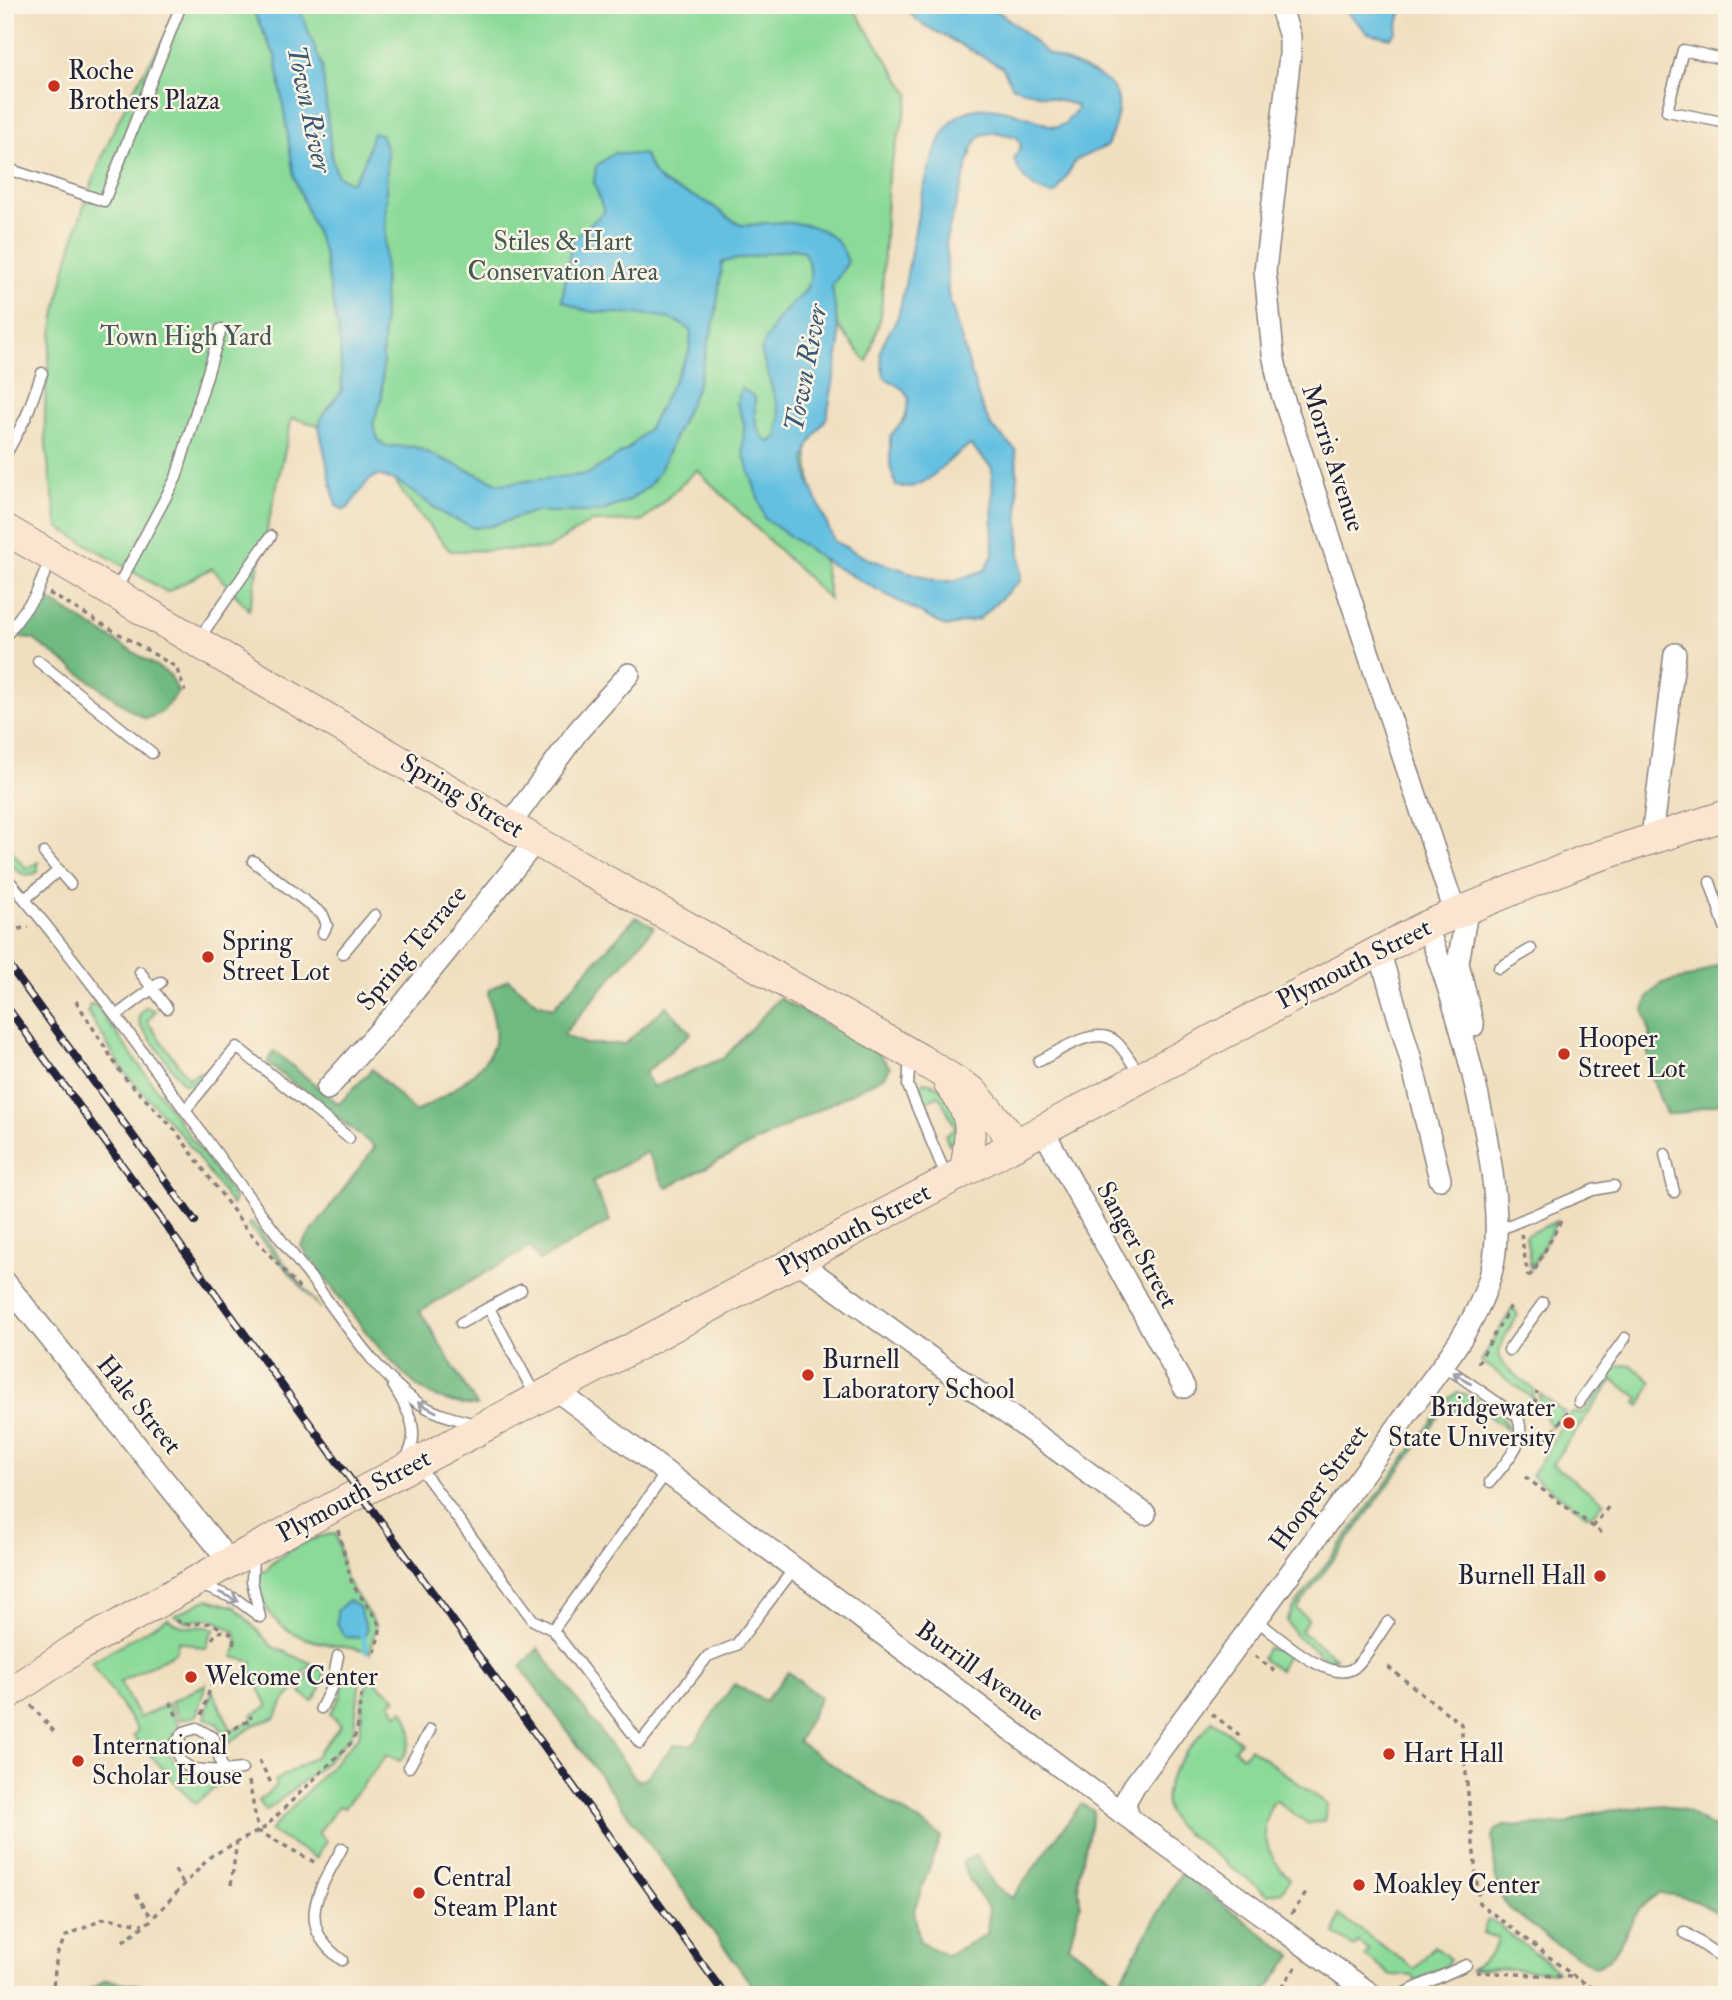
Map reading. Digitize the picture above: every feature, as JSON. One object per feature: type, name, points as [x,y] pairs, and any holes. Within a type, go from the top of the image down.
[{"type":"main road","name":"Spring Street","points":[[5,529],[536,841],[923,1061],[966,1077],[993,1091],[1018,1113],[1031,1137]]},
{"type":"main road","name":"Plymouth Street","points":[[16,1698],[75,1649],[241,1556],[1379,950],[1461,909],[1583,860],[1727,815]]},
{"type":"main road","points":[[923,1061],[969,1113],[970,1138],[957,1176]]},
{"type":"street","name":"Morris Avenue","points":[[1280,5],[1290,37],[1290,55],[1265,271],[1272,354],[1280,388],[1461,909]]},
{"type":"street","points":[[1652,837],[1675,654]]},
{"type":"street","points":[[510,824],[578,731],[629,674]]},
{"type":"street","name":"Spring Terrace","points":[[327,1089],[402,1006],[536,841]]},
{"type":"street","points":[[1461,909],[1458,963],[1489,1095],[1492,1187]]},
{"type":"street","name":"Hooper Street","points":[[1128,1815],[1125,1802],[1134,1786],[1462,1339],[1485,1290],[1493,1264],[1496,1231],[1492,1187],[1479,1107],[1443,970],[1426,926]]},
{"type":"street","points":[[1379,950],[1411,1060],[1440,1179]]},
{"type":"street","name":"Sanger Street","points":[[1031,1137],[1184,1387]]},
{"type":"street","points":[[796,1260],[1145,1514]]},
{"type":"street","name":"Hale Street","points":[[5,1282],[241,1556]]},
{"type":"street","name":"Burrill Avenue","points":[[546,1395],[666,1473],[793,1570],[1373,1995]]},
{"type":"lane","points":[[5,168],[104,201],[181,5]]},
{"type":"lane","points":[[1727,60],[1683,50],[1667,111],[1727,123]]},
{"type":"lane","points":[[115,593],[176,478],[221,329]]},
{"type":"lane","points":[[5,456],[26,417],[42,373]]},
{"type":"lane","points":[[198,640],[271,536]]},
{"type":"lane","points":[[5,637],[39,587],[52,557]]},
{"type":"lane","points":[[38,661],[152,753]]},
{"type":"lane","points":[[44,853],[71,884]]},
{"type":"lane","points":[[253,862],[323,915],[327,925],[323,933]]},
{"type":"lane","points":[[25,899],[59,870]]},
{"type":"lane","points":[[5,876],[117,1015],[247,1196],[382,1368],[418,1403],[446,1416],[483,1426]]},
{"type":"lane","points":[[1710,882],[1725,927]]},
{"type":"lane","points":[[343,953],[375,915]]},
{"type":"lane","points":[[1499,968],[1531,948]]},
{"type":"lane","points":[[140,972],[157,986],[167,1008]]},
{"type":"lane","points":[[117,1015],[157,986]]},
{"type":"lane","points":[[1039,1061],[1092,1036],[1106,1037],[1116,1041],[1141,1076]]},
{"type":"lane","points":[[186,1109],[237,1047],[349,1139]]},
{"type":"lane","points":[[209,1061],[217,1072]]},
{"type":"lane","points":[[923,1061],[908,1086],[957,1176]]},
{"type":"lane","points":[[1665,1154],[1674,1192]]},
{"type":"lane","points":[[1496,1231],[1593,1190],[1614,1186]]},
{"type":"lane","points":[[461,1324],[521,1290]]},
{"type":"lane","points":[[1509,1350],[1544,1303]]},
{"type":"lane","points":[[489,1308],[546,1395]]},
{"type":"lane","points":[[1579,1402],[1625,1338]]},
{"type":"lane","points":[[1443,1365],[1517,1416],[1521,1424],[1518,1443],[1490,1482]]},
{"type":"lane","points":[[382,1368],[414,1427],[413,1446],[406,1468],[533,1620],[553,1630],[640,1743],[708,1656],[736,1645],[793,1570]]},
{"type":"lane","points":[[553,1630],[666,1473]]},
{"type":"lane","points":[[194,1583],[236,1599],[260,1617],[252,1581],[241,1556]]},
{"type":"lane","points":[[1256,1620],[1333,1672],[1349,1671],[1388,1622]]},
{"type":"lane","points":[[321,1708],[332,1686],[338,1656]]},
{"type":"lane","points":[[223,1771],[217,1745],[210,1733],[190,1729],[179,1737],[176,1749],[186,1766],[245,1774]]},
{"type":"lane","points":[[409,1767],[430,1730]]},
{"type":"lane","points":[[342,1848],[317,1894],[314,1916],[325,1946],[342,1960]]},
{"type":"lane","points":[[1685,1932],[1727,1961]]},
{"type":"lane","points":[[1400,1995],[1468,1970]]},
{"type":"path","points":[[39,587],[176,667],[186,691]]},
{"type":"path","points":[[5,914],[18,929],[29,927]]},
{"type":"path","points":[[75,1001],[123,1076],[175,1130],[229,1207],[302,1292]]},
{"type":"path","points":[[1521,1234],[1528,1276],[1533,1273],[1572,1200]]},
{"type":"path","points":[[1478,1363],[1511,1305]]},
{"type":"path","points":[[1535,1404],[1537,1391]]},
{"type":"path","points":[[1547,1440],[1569,1410]]},
{"type":"path","points":[[1525,1477],[1602,1533]]},
{"type":"path","points":[[1594,1527],[1609,1506]]},
{"type":"path","points":[[335,1525],[352,1584],[381,1626],[375,1652]]},
{"type":"path","points":[[170,1614],[181,1624],[210,1622],[233,1635],[234,1646]]},
{"type":"path","points":[[212,1639],[222,1630]]},
{"type":"path","points":[[1255,1656],[1277,1672]]},
{"type":"path","points":[[1388,1667],[1461,1724],[1479,1903],[1576,1977],[1605,1995]]},
{"type":"path","points":[[123,1941],[146,1924],[211,1856],[258,1831],[305,1789],[354,1738],[363,1677]]},
{"type":"path","points":[[200,1720],[211,1685]]},
{"type":"path","points":[[16,1698],[57,1735]]},
{"type":"path","points":[[170,1702],[180,1724]]},
{"type":"path","points":[[1212,1714],[1242,1737]]},
{"type":"path","points":[[221,1735],[252,1718],[250,1716]]},
{"type":"path","points":[[259,1760],[272,1785]]},
{"type":"path","points":[[245,1774],[254,1794],[258,1831]]},
{"type":"path","points":[[258,1831],[316,1863]]},
{"type":"path","points":[[232,1885],[237,1840]]},
{"type":"path","points":[[175,1870],[184,1884]]},
{"type":"path","points":[[1290,1916],[1307,1892]]},
{"type":"path","points":[[136,1894],[152,1918]]},
{"type":"path","points":[[52,1995],[57,1954],[66,1936],[106,1918],[146,1924]]},
{"type":"path","points":[[1275,1995],[1302,1960]]},
{"type":"path","points":[[1468,1970],[1576,1977]]},
{"type":"green space","name":"Stiles & Hart Conservation Area","points":[[189,5],[851,5],[910,95],[888,175],[881,316],[867,362],[837,325],[802,405],[812,493],[830,600],[697,470],[643,521],[591,522],[547,549],[450,551],[406,498],[367,438],[292,418],[249,610],[212,568],[167,592],[58,527],[47,457],[45,416],[54,323],[64,274],[94,177],[113,131],[158,49]]},
{"type":"green space","points":[[51,601],[170,675],[178,692],[162,712],[146,719],[33,639],[21,638],[19,633],[43,602]]},
{"type":"green space","points":[[5,845],[27,869],[38,862],[38,872],[28,875],[16,869],[5,858]]},
{"type":"green space","points":[[636,917],[654,927],[563,1035],[585,1044],[625,1044],[666,1006],[691,1033],[645,1073],[653,1087],[724,1058],[779,998],[879,1054],[890,1067],[885,1076],[666,1188],[647,1152],[592,1182],[610,1221],[539,1261],[531,1247],[420,1311],[477,1406],[437,1397],[422,1390],[385,1354],[301,1246],[375,1147],[267,1063],[274,1051],[339,1104],[372,1069],[415,1112],[462,1083],[491,1052],[496,1035],[488,991],[508,979],[537,1003],[553,1008]]},
{"type":"green space","points":[[1727,960],[1727,1101],[1679,1114],[1666,1114],[1651,1076],[1647,1047],[1650,1034],[1644,1010],[1648,997],[1662,983],[1692,977]]},
{"type":"green space","points":[[90,1004],[96,1005],[234,1198],[232,1205],[184,1138],[124,1072],[88,1012]]},
{"type":"green space","points":[[146,1007],[156,1011],[147,1021],[188,1078],[201,1072],[201,1077],[192,1084],[183,1083],[140,1025],[139,1016]]},
{"type":"green space","points":[[923,1082],[943,1090],[956,1106],[959,1126],[956,1136],[949,1144],[945,1135],[956,1128],[939,1095],[925,1102],[921,1090]]},
{"type":"green space","points":[[1557,1221],[1531,1269],[1526,1235]]},
{"type":"green space","points":[[252,1222],[321,1309],[248,1225]]},
{"type":"green space","points":[[1513,1307],[1518,1315],[1503,1341],[1500,1357],[1509,1370],[1533,1389],[1534,1399],[1481,1361]]},
{"type":"green space","points":[[1622,1365],[1632,1366],[1652,1382],[1640,1406],[1636,1403],[1639,1398],[1613,1380],[1552,1464],[1604,1502],[1595,1513],[1587,1515],[1531,1475],[1570,1414],[1584,1412],[1615,1368]]},
{"type":"green space","points":[[1457,1392],[1494,1411],[1507,1429],[1469,1402],[1459,1414],[1446,1407],[1297,1609],[1308,1619],[1301,1631],[1336,1658],[1327,1659],[1296,1636],[1287,1621],[1292,1610],[1448,1400]]},
{"type":"green space","points":[[1540,1394],[1564,1412],[1550,1429],[1540,1403]]},
{"type":"green space","points":[[336,1534],[346,1579],[376,1626],[370,1653],[366,1647],[363,1650],[335,1646],[296,1634],[274,1619],[260,1594],[261,1571],[266,1571],[279,1558],[298,1546],[318,1537]]},
{"type":"green space","points":[[208,1599],[235,1607],[273,1647],[313,1664],[302,1672],[299,1685],[286,1698],[275,1718],[256,1724],[229,1743],[225,1735],[253,1719],[252,1715],[268,1706],[251,1672],[253,1662],[233,1657],[238,1643],[234,1631],[212,1619],[185,1621],[175,1615]]},
{"type":"green space","points":[[168,1618],[180,1625],[216,1629],[211,1634],[206,1649],[179,1641],[175,1653],[120,1682],[139,1718],[168,1704],[180,1729],[171,1740],[168,1750],[171,1758],[189,1772],[221,1783],[195,1804],[133,1736],[138,1730],[91,1662]]},
{"type":"green space","points":[[538,1648],[638,1781],[647,1777],[674,1745],[692,1745],[734,1684],[765,1701],[788,1672],[820,1698],[798,1742],[941,1836],[914,1910],[920,1942],[947,1956],[987,1934],[989,1910],[968,1877],[962,1862],[977,1855],[994,1885],[1012,1898],[1081,1804],[1094,1811],[1078,1878],[1080,1904],[1069,1946],[1119,1983],[1181,1873],[1292,1956],[1262,1995],[759,1995],[521,1667]]},
{"type":"green space","points":[[1267,1648],[1279,1650],[1287,1656],[1279,1670],[1262,1659]]},
{"type":"green space","points":[[315,1669],[323,1669],[324,1678],[320,1691],[312,1701],[301,1693],[307,1674]]},
{"type":"green space","points":[[346,1674],[360,1679],[354,1729],[350,1737],[322,1766],[266,1811],[259,1801],[277,1785],[275,1781],[316,1756],[341,1725],[330,1714],[340,1697]]},
{"type":"green space","points":[[370,1677],[396,1699],[390,1703],[397,1714],[403,1710],[410,1729],[408,1749],[400,1761],[387,1755],[344,1808],[339,1806],[318,1833],[326,1841],[316,1858],[270,1831],[359,1736],[363,1697]]},
{"type":"green space","points":[[206,1684],[196,1716],[180,1720],[171,1702]]},
{"type":"green space","points":[[212,1690],[231,1729],[224,1732],[216,1723],[205,1718]]},
{"type":"green space","points":[[1212,1721],[1240,1741],[1234,1749],[1243,1756],[1250,1748],[1327,1804],[1324,1821],[1307,1824],[1275,1800],[1269,1811],[1266,1842],[1275,1861],[1290,1879],[1281,1892],[1268,1895],[1177,1826],[1168,1812],[1165,1798],[1174,1771]]},
{"type":"green space","points":[[1664,1805],[1688,1812],[1727,1837],[1727,1920],[1695,1901],[1658,1894],[1639,1910],[1610,1958],[1596,1967],[1555,1943],[1509,1908],[1497,1891],[1492,1837],[1496,1830],[1504,1826],[1563,1824],[1597,1812]]},
{"type":"green space","points":[[1339,1915],[1415,1969],[1434,1946],[1450,1959],[1445,1967],[1415,1981],[1413,1976],[1391,1975],[1365,1956],[1369,1950],[1358,1942],[1354,1947],[1335,1934]]},
{"type":"green space","points":[[1491,1920],[1557,1972],[1498,1968],[1469,1970],[1488,1957],[1494,1949],[1498,1938],[1483,1933],[1487,1921]]},
{"type":"green space","points":[[105,1980],[146,1986],[137,1995],[82,1995]]},
{"type":"water","name":"Town River","points":[[958,3],[986,6],[1011,21],[1049,54],[1100,77],[1116,92],[1118,102],[1118,113],[1107,146],[1076,160],[1056,194],[1049,194],[1030,184],[1020,172],[1014,159],[1021,146],[1017,137],[996,132],[981,135],[973,146],[946,239],[948,294],[980,402],[991,426],[1016,450],[1021,580],[979,619],[946,627],[830,564],[765,519],[743,452],[744,423],[737,404],[741,388],[755,397],[757,427],[768,442],[777,438],[780,416],[761,350],[777,320],[809,283],[809,264],[803,251],[792,249],[722,262],[716,314],[697,387],[660,470],[649,486],[628,501],[600,512],[533,512],[491,526],[474,528],[447,516],[398,482],[378,475],[368,481],[348,508],[344,510],[336,506],[319,427],[322,416],[342,390],[340,342],[324,253],[294,177],[276,58],[255,15],[255,5],[303,5],[301,12],[322,66],[332,160],[338,176],[351,183],[363,165],[373,133],[381,134],[387,150],[382,397],[373,424],[378,440],[386,446],[415,447],[500,484],[588,474],[628,449],[649,428],[689,352],[691,332],[670,319],[643,314],[585,310],[562,300],[572,240],[604,212],[594,183],[596,166],[614,153],[645,155],[650,167],[662,182],[710,204],[738,223],[790,223],[815,227],[835,239],[842,249],[848,262],[832,286],[840,344],[827,417],[809,445],[805,460],[809,481],[834,541],[866,558],[937,581],[954,581],[985,570],[993,555],[992,468],[971,445],[918,485],[896,486],[890,466],[890,436],[905,419],[909,399],[904,390],[884,377],[881,353],[884,341],[898,316],[919,210],[934,153],[957,117],[968,111],[980,108],[1006,111],[1055,127],[1065,124],[1077,109],[1076,105],[1013,87],[1002,67],[922,24],[901,5]]},
{"type":"water","points":[[1340,5],[1403,5],[1396,32],[1390,38],[1368,33]]},
{"type":"water","points":[[348,1600],[359,1607],[367,1630],[364,1638],[345,1637],[337,1623],[337,1611]]},
{"type":"waterway","points":[[364,1638],[366,1651]]},
{"type":"railway","points":[[5,960],[195,1221]]},
{"type":"railway","points":[[5,1004],[725,1995]]},
{"type":"place","name":"Roche Brothers Plaza","points":[[54,86]]},
{"type":"place","name":"Spring Street Lot","points":[[208,957]]},
{"type":"place","name":"Hooper Street Lot","points":[[1564,1054]]},
{"type":"place","name":"Burnell Laboratory School","points":[[808,1375]]},
{"type":"place","name":"Bridgewater State University","points":[[1569,1423]]},
{"type":"place","name":"Burnell Hall","points":[[1600,1576]]},
{"type":"place","name":"Welcome Center","points":[[191,1677]]},
{"type":"place","name":"Hart Hall","points":[[1389,1754]]},
{"type":"place","name":"International Scholar House","points":[[78,1761]]},
{"type":"place","name":"Moakley Center","points":[[1359,1885]]},
{"type":"place","name":"Central Steam Plant","points":[[419,1893]]},
{"type":"park label","name":"Town High Yard","points":[[186,337]]}]
